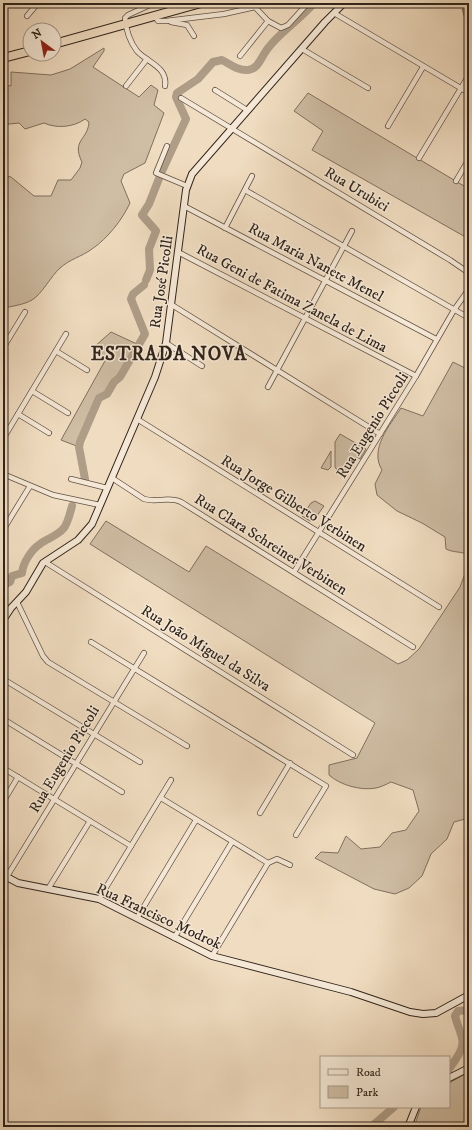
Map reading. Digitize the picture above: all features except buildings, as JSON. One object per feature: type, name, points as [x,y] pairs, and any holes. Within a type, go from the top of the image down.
[{"type":"highway","points":[[62,42],[201,3]]},
{"type":"highway","points":[[3,58],[22,53]]},
{"type":"street","points":[[27,16],[38,3]]},
{"type":"street","points":[[154,3],[128,15],[125,18],[125,24],[132,44],[163,72],[166,78],[166,86]]},
{"type":"street","points":[[155,16],[158,21],[166,21],[224,14],[255,7],[268,21],[278,27],[285,27],[308,3]]},
{"type":"street","name":"Rua José Picolli","points":[[3,620],[26,592],[39,569],[45,562],[83,536],[92,524],[112,478],[158,368],[166,343],[187,186],[199,164],[344,3]]},
{"type":"street","points":[[334,13],[469,93]]},
{"type":"street","points":[[166,21],[187,25],[194,36]]},
{"type":"street","points":[[240,56],[268,21]]},
{"type":"street","points":[[302,48],[368,88]]},
{"type":"street","points":[[126,86],[147,59]]},
{"type":"street","points":[[388,126],[423,66]]},
{"type":"street","points":[[419,158],[469,75]]},
{"type":"street","points":[[215,90],[247,110]]},
{"type":"street","name":"Rua Urubici","points":[[181,98],[232,127],[444,256],[469,273]]},
{"type":"street","points":[[167,146],[156,173],[187,186]]},
{"type":"street","points":[[456,181],[469,159]]},
{"type":"street","points":[[225,228],[252,176]]},
{"type":"street","points":[[245,190],[469,318]]},
{"type":"street","name":"Rua Maria Nanete Menel","points":[[184,206],[436,339]]},
{"type":"street","points":[[268,387],[306,319],[352,230]]},
{"type":"street","name":"Rua Geni de Fatima Zanela de Lima","points":[[178,252],[416,376]]},
{"type":"street","name":"Rua Eugenio Piccoli","points":[[294,572],[416,376],[436,339],[454,310],[469,290]]},
{"type":"street","points":[[172,305],[380,434]]},
{"type":"street","points":[[3,348],[25,312]]},
{"type":"street","points":[[3,439],[66,334]]},
{"type":"street","points":[[166,343],[202,366]]},
{"type":"street","points":[[57,350],[87,369]]},
{"type":"street","points":[[33,389],[60,404]]},
{"type":"street","points":[[33,389],[68,413]]},
{"type":"street","points":[[18,414],[49,433]]},
{"type":"street","name":"Rua Jorge Gilberto Verbinen","points":[[137,419],[439,607]]},
{"type":"street","points":[[3,474],[30,486],[66,498],[100,505]]},
{"type":"street","points":[[71,478],[107,488]]},
{"type":"street","name":"Rua Clara Schreiner Verbinen","points":[[112,478],[144,499],[174,498],[412,647]]},
{"type":"street","points":[[3,530],[30,486]]},
{"type":"street","name":"Rua João Miguel da Silva","points":[[45,562],[354,755]]},
{"type":"street","points":[[17,602],[45,660],[186,746]]},
{"type":"street","points":[[91,642],[326,786],[296,835]]},
{"type":"street","name":"Rua Eugenio Piccoli","points":[[5,876],[144,653]]},
{"type":"street","points":[[3,679],[140,762]]},
{"type":"street","points":[[3,719],[122,792]]},
{"type":"street","points":[[260,813],[290,764]]},
{"type":"street","points":[[3,768],[131,846]]},
{"type":"street","points":[[3,802],[18,777]]},
{"type":"street","points":[[99,899],[171,780]]},
{"type":"street","points":[[161,798],[268,863]]},
{"type":"street","points":[[137,918],[196,820]]},
{"type":"street","points":[[48,889],[90,821]]},
{"type":"street","points":[[174,938],[232,842]]},
{"type":"street","points":[[212,956],[268,863],[277,859],[290,865]]},
{"type":"street","name":"Rua Francisco Modrok","points":[[5,876],[18,883],[99,899],[212,956],[351,992],[410,1012],[423,1014],[441,1012],[469,995]]},
{"type":"street","points":[[450,1078],[469,1068]]},
{"type":"street","points":[[408,1127],[416,1108]]},
{"type":"green space","points":[[462,9],[469,11],[469,32]]},
{"type":"green space","points":[[104,48],[104,51],[93,67],[139,97],[151,85],[158,90],[154,105],[164,113],[145,163],[124,174],[121,181],[130,203],[119,222],[104,240],[88,252],[68,262],[60,268],[36,297],[25,303],[3,308],[3,175],[11,177],[34,196],[51,196],[58,180],[71,180],[80,168],[82,162],[78,149],[81,140],[86,133],[89,122],[85,119],[76,124],[65,126],[54,126],[44,123],[25,129],[19,123],[9,124],[3,127],[3,85],[11,86],[11,72],[51,75],[70,69]]},
{"type":"green space","points":[[308,93],[469,189],[469,239],[312,150],[323,131],[294,111]]},
{"type":"green space","points":[[111,332],[139,345],[107,394],[99,398],[79,447],[61,440],[106,359],[93,348]]},
{"type":"green space","points":[[453,362],[469,370],[469,555],[446,549],[445,537],[422,523],[397,511],[377,495],[375,484],[382,470],[378,454],[379,446],[392,422],[401,408],[423,416]]},
{"type":"green space","points":[[340,434],[366,449],[360,459],[357,457],[345,475],[335,467],[335,442]]},
{"type":"green space","points":[[331,451],[331,467],[328,470],[321,468]]},
{"type":"green space","points":[[315,501],[324,506],[314,520],[310,521],[302,516],[311,503]]},
{"type":"green space","points":[[106,521],[189,572],[206,546],[398,664],[407,660],[419,649],[460,587],[469,563],[469,818],[454,822],[447,839],[431,854],[422,876],[409,888],[395,894],[374,889],[315,858],[321,852],[338,853],[346,836],[361,849],[380,847],[392,833],[406,830],[419,811],[413,790],[391,782],[376,788],[357,788],[339,782],[329,775],[329,765],[357,758],[375,723],[90,544]]},
{"type":"green space","points":[[467,1073],[469,1076],[469,1127],[414,1127],[421,1108],[450,1108],[450,1082]]},
{"type":"waterway","points":[[162,171],[186,119],[176,97],[177,93],[198,79],[213,62],[222,60],[244,70],[254,68],[276,39],[314,3]]},
{"type":"waterway","points":[[146,280],[150,270],[149,249],[156,231],[142,215],[149,204],[160,176]]},
{"type":"waterway","points":[[85,479],[79,447],[80,442],[99,398],[107,394],[114,382],[120,377],[145,334],[131,299],[133,294],[144,285]]},
{"type":"waterway","points":[[3,593],[4,585],[10,582],[12,576],[22,573],[26,561],[31,553],[42,542],[58,534],[65,527],[72,506]]},
{"type":"waterway","points":[[450,1068],[459,1054],[463,1042],[455,1016],[458,1011],[469,1010]]},
{"type":"waterway","points":[[371,1127],[393,1108]]},
{"type":"district","name":"ESTRADA NOVA","points":[[169,353]]}]
